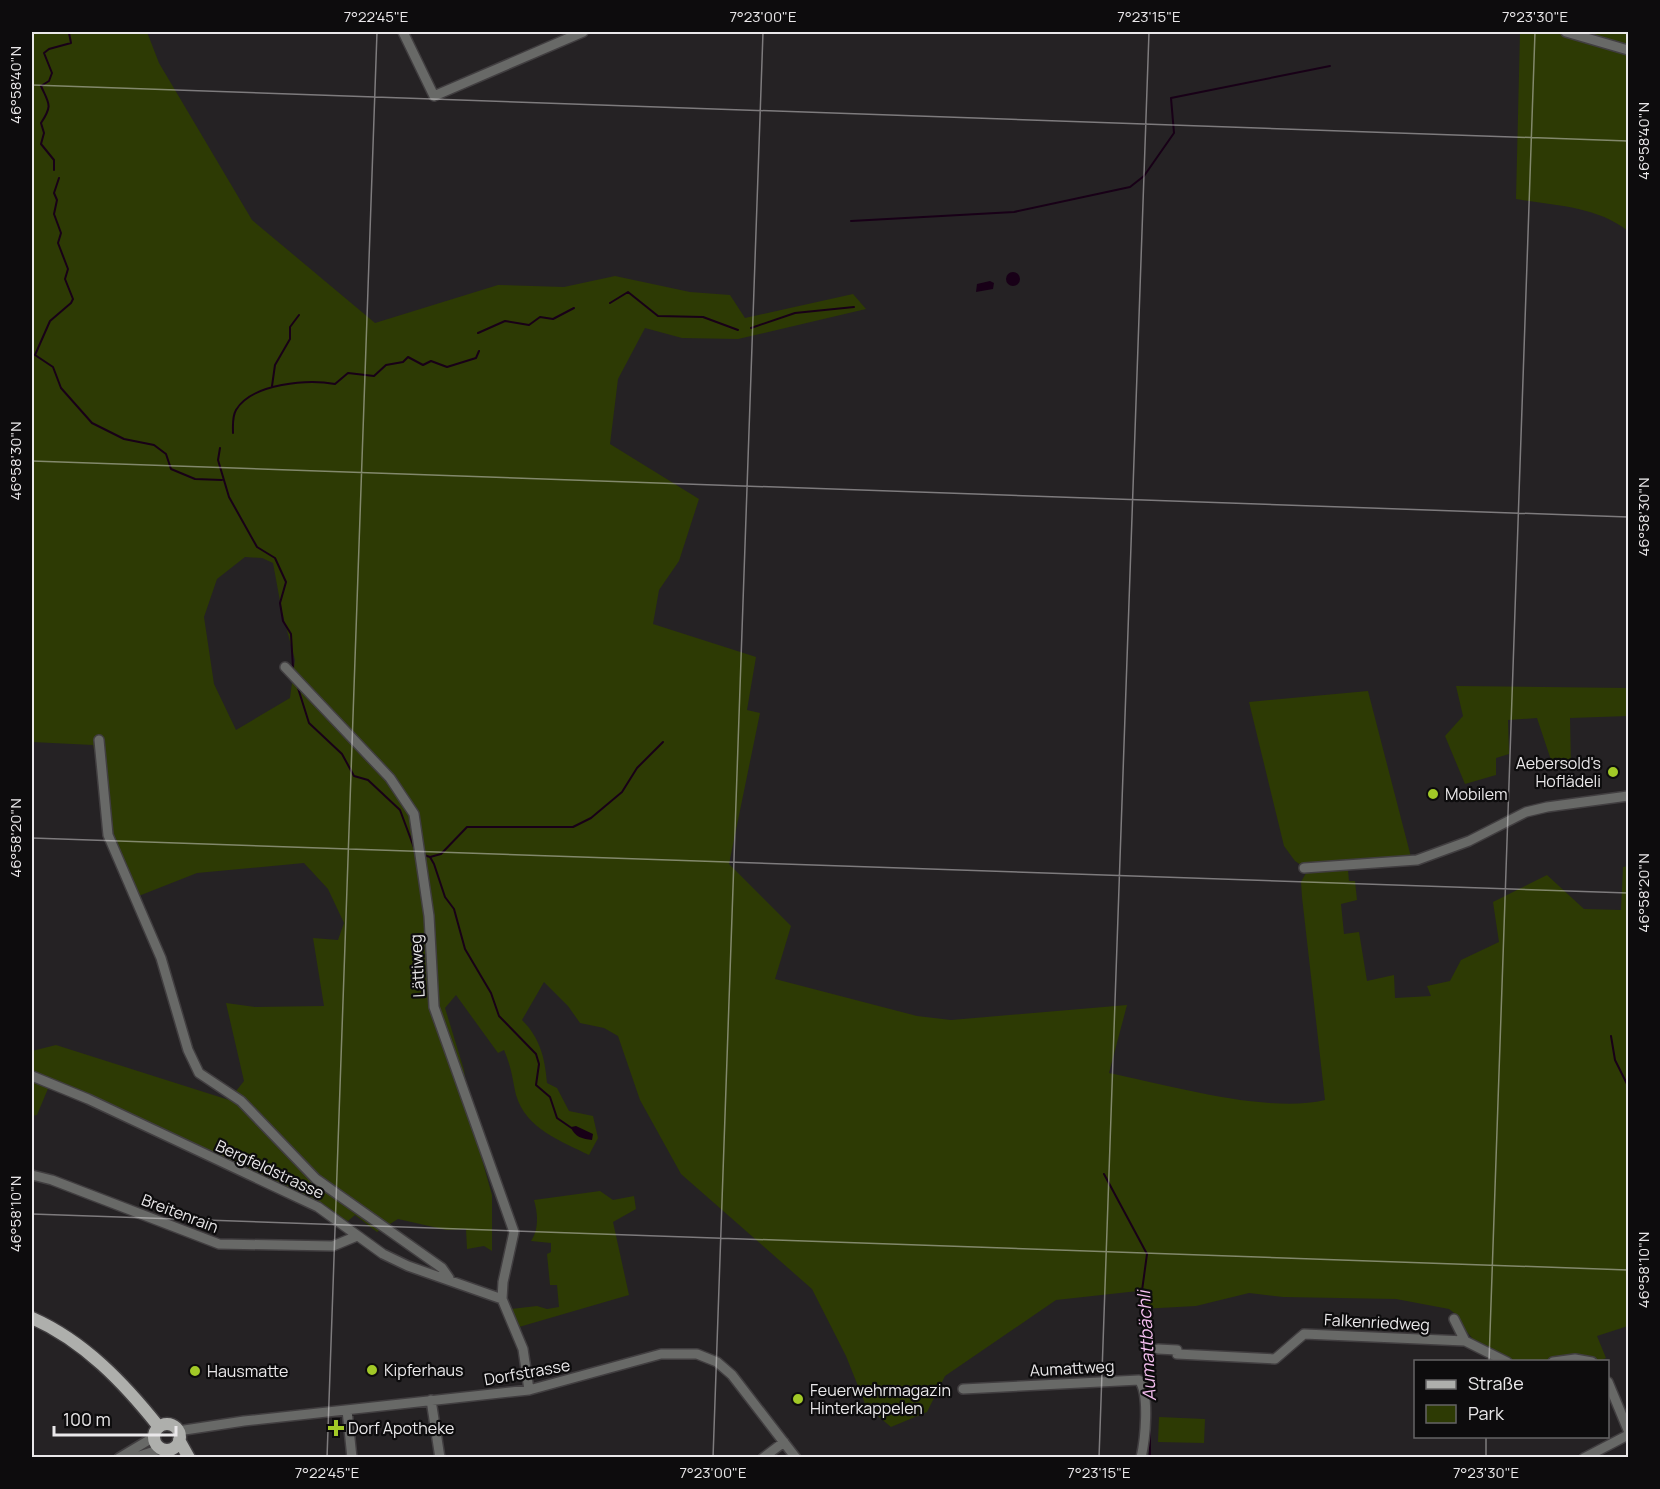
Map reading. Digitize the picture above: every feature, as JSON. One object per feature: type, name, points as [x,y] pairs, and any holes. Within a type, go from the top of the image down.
[{"type":"main road","points":[[32,1318],[69,1337],[91,1354],[157,1432],[169,1452],[175,1447],[179,1435]]},
{"type":"main road","points":[[157,1432],[168,1425],[179,1435],[189,1458]]},
{"type":"street","points":[[403,32],[434,96],[583,32]]},
{"type":"street","points":[[1566,32],[1629,50]]},
{"type":"street","name":"Lättiweg","points":[[285,667],[400,790],[414,814],[421,847],[429,916],[434,1006],[514,1232],[503,1282],[502,1299]]},
{"type":"street","points":[[99,740],[108,835],[161,958],[188,1050],[199,1073],[241,1101],[316,1179],[442,1268],[449,1278]]},
{"type":"street","points":[[1304,868],[1417,860],[1468,841],[1526,812],[1629,796]]},
{"type":"street","name":"Bergfeldstrasse","points":[[32,1076],[88,1099],[318,1207],[383,1254],[408,1266],[425,1273],[449,1278],[502,1299]]},
{"type":"street","name":"Breitenrain","points":[[32,1175],[52,1180],[219,1244],[333,1246],[357,1236]]},
{"type":"street","points":[[502,1299],[523,1349],[529,1390]]},
{"type":"street","name":"Falkenriedweg","points":[[1454,1319],[1465,1341]]},
{"type":"street","name":"Falkenriedweg","points":[[1158,1349],[1177,1350],[1177,1354],[1275,1359],[1304,1334],[1465,1341],[1503,1360]]},
{"type":"street","name":"Dorfstrasse","points":[[179,1435],[347,1410],[529,1390],[556,1385],[649,1357],[690,1353],[717,1362],[732,1375],[796,1458]]},
{"type":"street","name":"Aumattweg","points":[[963,1389],[1139,1380],[1143,1388],[1146,1423],[1141,1458]]},
{"type":"street","points":[[1609,1384],[1629,1430]]},
{"type":"street","points":[[431,1400],[440,1458]]},
{"type":"street","points":[[347,1410],[352,1458]]},
{"type":"street","points":[[119,1458],[157,1432]]},
{"type":"street","points":[[1584,1458],[1629,1435]]},
{"type":"street","points":[[763,1458],[784,1442]]},
{"type":"street","points":[[133,1458],[169,1452]]},
{"type":"green space","points":[[32,32],[147,32],[159,63],[252,220],[375,323],[498,285],[564,287],[615,276],[690,292],[730,295],[745,318],[853,294],[866,309],[738,339],[682,338],[645,328],[618,379],[610,444],[699,499],[679,561],[659,590],[653,624],[756,657],[747,710],[760,713],[729,864],[791,926],[775,979],[917,1016],[951,1020],[1127,1005],[1109,1073],[1188,1091],[1247,1101],[1302,1103],[1325,1100],[1302,897],[1301,882],[1306,873],[1348,870],[1349,881],[1355,881],[1357,900],[1341,904],[1344,934],[1359,932],[1367,981],[1394,975],[1395,998],[1431,996],[1427,986],[1450,981],[1461,960],[1499,942],[1493,902],[1547,875],[1584,909],[1621,910],[1623,867],[1628,866],[1628,1326],[1597,1336],[1606,1358],[1601,1360],[1576,1356],[1546,1360],[1510,1360],[1477,1344],[1458,1321],[1457,1315],[1449,1309],[1396,1299],[1283,1297],[1249,1293],[1196,1306],[1141,1309],[1138,1291],[1056,1300],[945,1376],[927,1412],[891,1427],[866,1406],[846,1356],[812,1289],[681,1174],[640,1100],[618,1036],[604,1028],[580,1023],[568,1006],[544,982],[522,1020],[537,1041],[545,1065],[547,1083],[557,1088],[569,1111],[593,1116],[598,1138],[589,1155],[556,1139],[528,1117],[516,1095],[504,1050],[498,1053],[456,995],[445,1008],[464,1070],[472,1124],[492,1195],[492,1251],[484,1246],[467,1249],[466,1229],[447,1230],[398,1219],[377,1232],[355,1215],[348,1221],[145,1120],[52,1079],[37,1115],[32,1116],[32,1051],[56,1045],[229,1100],[244,1081],[226,1003],[255,1007],[324,1006],[313,938],[338,940],[344,923],[328,889],[304,863],[197,873],[131,899],[110,826],[93,745],[32,742]],"holes":[[[245,557],[262,558],[273,563],[282,612],[295,660],[290,698],[236,730],[214,684],[204,617],[217,579]]]},
{"type":"green space","points":[[1520,32],[1628,32],[1628,231],[1602,216],[1589,212],[1516,199]]},
{"type":"green space","points":[[1456,686],[1628,688],[1628,716],[1570,718],[1571,765],[1553,766],[1537,718],[1508,720],[1509,754],[1496,758],[1496,775],[1465,784],[1445,736],[1463,716]]},
{"type":"green space","points":[[1368,691],[1411,857],[1301,865],[1295,861],[1284,846],[1249,702]]},
{"type":"green space","points":[[600,1191],[613,1200],[634,1196],[636,1209],[613,1222],[629,1295],[519,1327],[511,1309],[537,1306],[547,1309],[559,1307],[557,1285],[550,1285],[547,1254],[551,1252],[551,1243],[531,1241],[537,1221],[534,1200]]},
{"type":"green space","points":[[1159,1417],[1205,1419],[1204,1443],[1158,1442]]},
{"type":"shaded area","points":[[1010,272],[1016,272],[1020,279],[1016,286],[1010,286],[1006,282],[1006,276]]},
{"type":"shaded area","points":[[990,281],[994,283],[993,289],[976,292],[977,284]]},
{"type":"shaded area","points":[[576,1126],[593,1134],[592,1140],[577,1135],[571,1127]]},
{"type":"waterway","points":[[54,170],[54,160],[41,144],[44,133],[41,123],[48,108],[41,86],[49,81],[52,73],[44,53],[49,49],[71,43],[69,33],[63,32]]},
{"type":"waterway","points":[[851,221],[1014,212],[1130,187],[1144,176],[1174,133],[1171,98],[1330,66]]},
{"type":"waterway","points":[[59,178],[54,193],[57,200],[54,214],[61,233],[58,243],[68,269],[65,279],[73,299],[50,321],[35,355],[53,367],[61,388],[92,423],[124,439],[154,445],[166,454],[171,469],[195,479],[222,480]]},
{"type":"waterway","points":[[610,303],[628,292],[658,316],[703,317],[738,330]]},
{"type":"waterway","points":[[751,328],[795,313],[854,307]]},
{"type":"waterway","points":[[478,333],[505,321],[529,325],[540,317],[553,319],[574,308]]},
{"type":"waterway","points":[[272,386],[275,365],[290,339],[290,327],[299,315]]},
{"type":"waterway","points":[[233,433],[233,418],[236,410],[244,401],[268,389],[296,383],[335,384],[348,373],[374,376],[386,365],[403,362],[408,357],[423,365],[431,361],[447,367],[476,358],[479,351]]},
{"type":"waterway","points":[[220,448],[218,460],[229,497],[257,547],[275,558],[286,582],[280,603],[283,621],[291,634],[293,668]]},
{"type":"waterway","points":[[298,688],[309,723],[342,754],[354,776],[368,780],[400,810],[416,853]]},
{"type":"waterway","points":[[430,857],[441,854],[467,827],[573,827],[591,818],[622,792],[637,768],[663,742]]},
{"type":"waterway","points":[[424,855],[430,857],[434,864],[445,897],[454,909],[465,949],[491,993],[499,1016],[536,1054],[539,1064],[536,1085],[550,1097],[557,1118],[573,1129]]},
{"type":"waterway","points":[[1611,1036],[1615,1060],[1628,1086]]},
{"type":"waterway","name":"Aumattbächli","points":[[1104,1174],[1147,1254],[1141,1298],[1145,1312],[1150,1390],[1150,1458]]},
{"type":"place","name":"Aebersold's Hoflädeli","points":[[1613,772]]},
{"type":"place","name":"Mobilem","points":[[1433,794]]},
{"type":"place","name":"Kipferhaus","points":[[372,1370]]},
{"type":"place","name":"Hausmatte","points":[[195,1371]]},
{"type":"place","name":"Feuerwehrmagazin Hinterkappelen","points":[[798,1399]]},
{"type":"place","name":"Dorf Apotheke","points":[[336,1428]]}]
